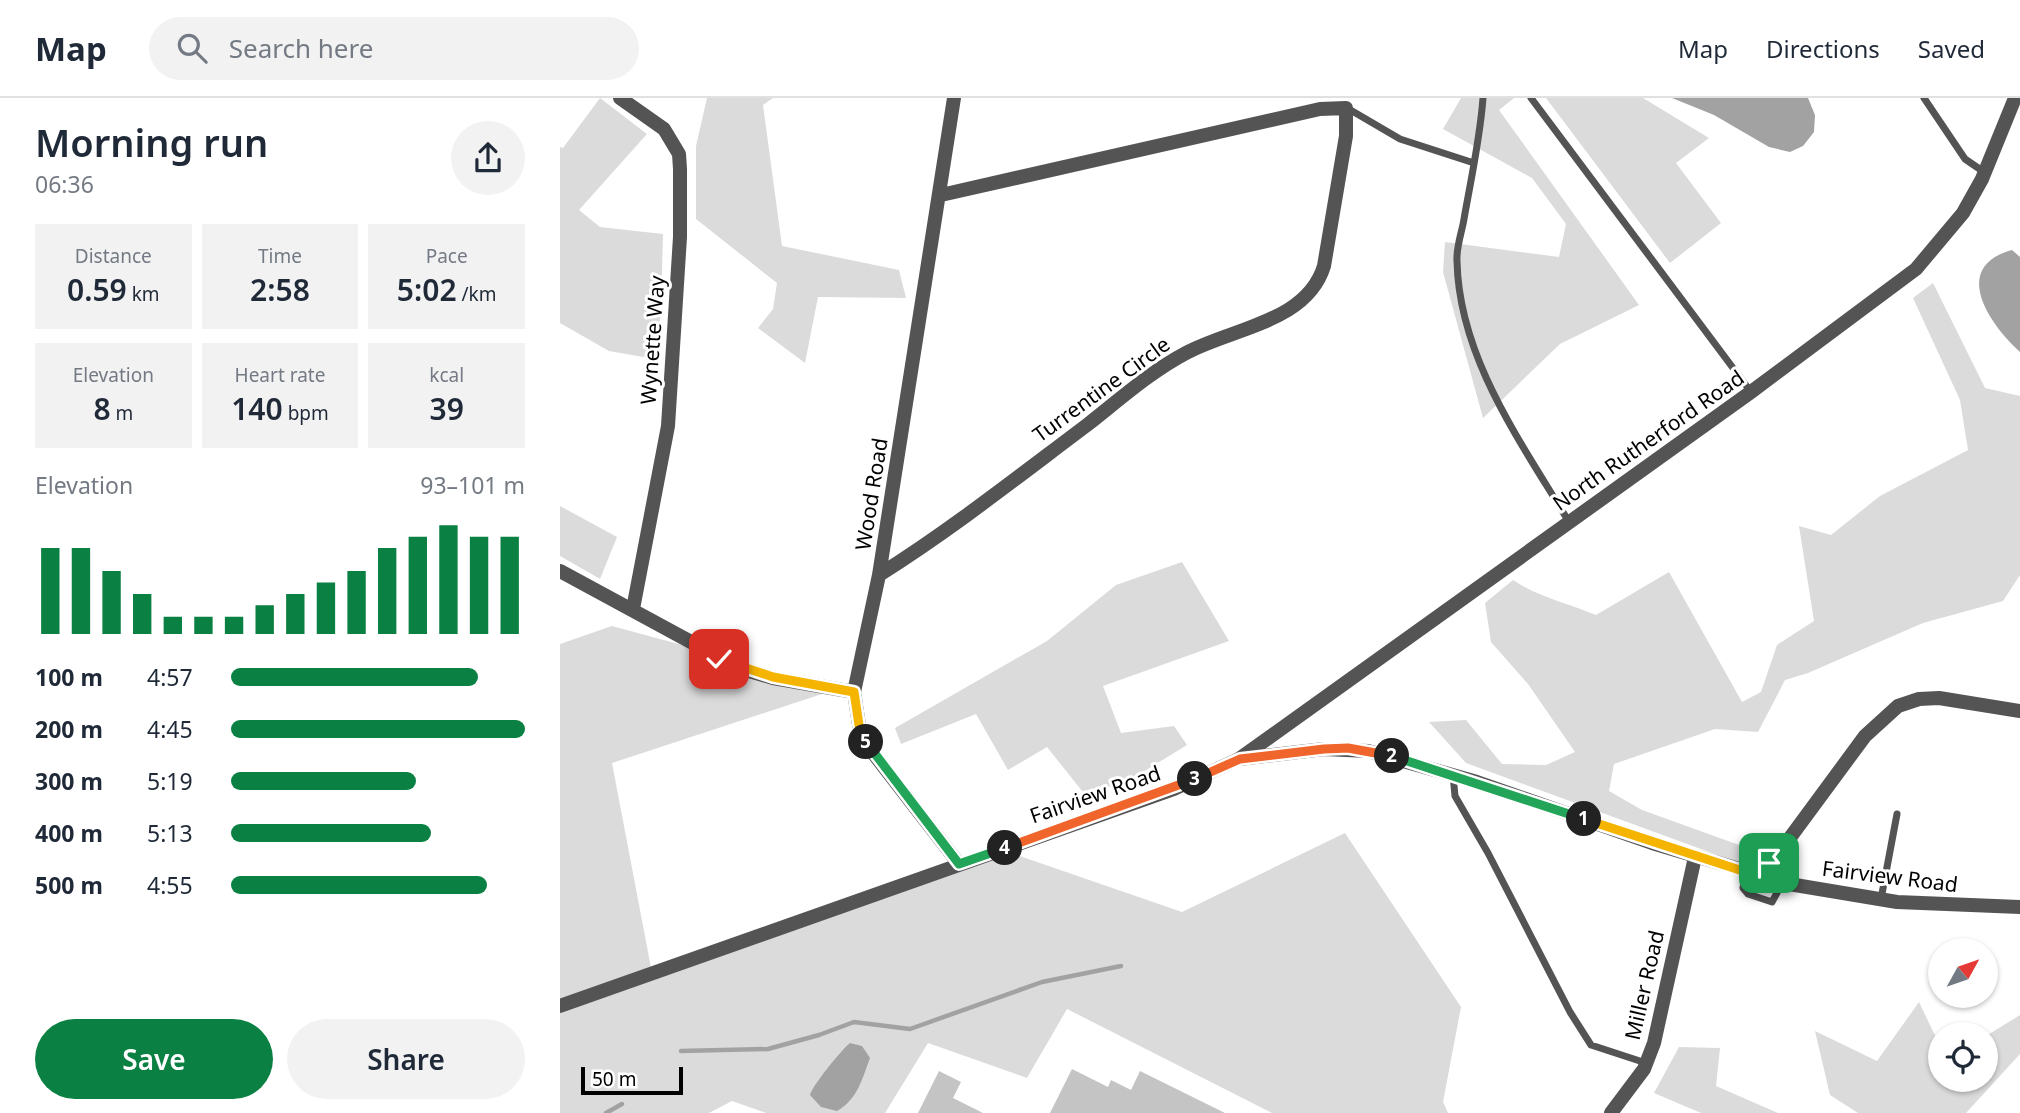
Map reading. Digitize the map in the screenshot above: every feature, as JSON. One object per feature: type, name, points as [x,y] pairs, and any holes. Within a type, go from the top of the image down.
[{"type":"street","name":"Wynette Way","points":[[620,98],[664,129],[676,147],[680,169],[680,236],[668,426],[633,609]]},
{"type":"street","name":"Wood Road","points":[[954,98],[880,575],[854,692],[859,725],[870,749],[959,864]]},
{"type":"street","name":"North Rutherford Road","points":[[1240,759],[1751,392],[1916,269],[1963,213],[1984,173],[2015,98]]},
{"type":"street","points":[[941,195],[1320,108],[1346,108]]},
{"type":"street","name":"Turrentine Circle","points":[[880,575],[974,510],[1164,366],[1208,342],[1289,310],[1312,293],[1324,266],[1346,136],[1346,108]]},
{"type":"street","points":[[560,571],[739,668],[854,692]]},
{"type":"street","points":[[1761,877],[1865,736],[1898,706],[1919,699],[1939,698],[2020,711]]},
{"type":"street","name":"Fairview Road","points":[[560,1006],[1174,789],[1240,759],[1348,748],[1389,755],[1695,857],[1783,883],[1881,899],[1940,905],[2020,907]]},
{"type":"street","name":"Miller Road","points":[[1611,1113],[1630,1092],[1654,1043],[1695,857]]},
{"type":"lane","points":[[1483,98],[1456,259],[1472,342],[1504,414],[1569,522]]},
{"type":"lane","points":[[1531,98],[1751,392]]},
{"type":"lane","points":[[1924,98],[1965,159],[1984,173]]},
{"type":"lane","points":[[1346,108],[1400,139],[1474,163]]},
{"type":"lane","points":[[1453,775],[1455,796],[1507,888],[1570,1012],[1591,1045],[1646,1063]]},
{"type":"lane","points":[[1881,899],[1898,814]]},
{"type":"lane","points":[[1746,872],[1743,888],[1748,894],[1772,902],[1783,883]]},
{"type":"shaded area","points":[[600,98],[647,134],[579,210],[600,227],[663,234],[661,312],[655,359],[609,351],[560,323],[560,147],[563,148]]},
{"type":"shaded area","points":[[707,98],[773,98],[763,105],[782,246],[899,270],[906,298],[818,297],[805,363],[758,328],[773,309],[777,283],[696,219],[696,146]]},
{"type":"shaded area","points":[[1461,98],[1514,98],[1499,110],[1639,305],[1560,344],[1483,418],[1443,272],[1445,242],[1559,257],[1566,224],[1532,178],[1443,129]]},
{"type":"shaded area","points":[[1546,98],[1643,98],[1709,138],[1676,163],[1721,223],[1670,263]]},
{"type":"shaded area","points":[[1672,98],[1808,98],[1815,115],[1814,132],[1803,146],[1790,152],[1769,147],[1714,115]]},
{"type":"shaded area","points":[[2012,250],[2020,257],[2020,352],[1987,312],[1979,282],[1983,269],[1993,258]]},
{"type":"shaded area","points":[[1933,283],[1985,388],[2020,396],[2020,575],[2003,601],[1923,623],[1808,673],[1785,680],[1758,732],[1715,729],[1614,764],[1609,791],[1642,810],[1753,850],[1750,867],[1466,763],[1429,722],[1466,720],[1502,764],[1546,765],[1575,752],[1528,684],[1491,642],[1485,603],[1513,580],[1543,595],[1596,615],[1669,572],[1742,702],[1761,692],[1777,645],[1814,621],[1799,526],[1831,535],[1880,496],[1968,450],[1960,400],[1913,298]]},
{"type":"shaded area","points":[[560,506],[617,537],[600,579],[560,556]]},
{"type":"shaded area","points":[[1182,562],[1229,641],[1103,686],[1121,733],[1174,726],[1187,745],[1138,775],[1086,796],[1047,747],[1008,770],[976,714],[901,744],[895,728],[1047,641],[1116,585]]},
{"type":"shaded area","points":[[612,626],[840,688],[612,763],[652,973],[1008,852],[1182,912],[1345,833],[1461,1007],[1443,1102],[1448,1113],[1272,1113],[1067,1009],[1027,1078],[928,1043],[885,1113],[766,1113],[732,1101],[709,1113],[560,1113],[560,644]]},
{"type":"shaded area","points":[[1919,1002],[1929,1022],[1928,1092],[1985,1092],[1966,1113],[1858,1113],[1830,1095],[1815,1031],[1877,1061]]},
{"type":"shaded area","points":[[2020,1015],[2020,1054],[1998,1078],[1998,1029]]},
{"type":"shaded area","points":[[850,1043],[862,1046],[870,1058],[862,1081],[850,1101],[837,1111],[821,1107],[810,1095],[812,1090]]},
{"type":"shaded area","points":[[1679,1047],[1720,1048],[1716,1086],[1778,1113],[1701,1113],[1654,1093]]},
{"type":"building","points":[[1072,1069],[1108,1087],[1111,1080],[1131,1090],[1140,1071],[1225,1113],[1050,1113]]},
{"type":"building","points":[[939,1071],[961,1082],[953,1098],[983,1113],[918,1113]]},
{"type":"waterway","points":[[681,1051],[768,1049],[854,1022],[910,1029],[1042,982],[1121,966]]},
{"type":"waterway","points":[[606,1113],[622,1104]]},
{"type":"route","points":[[719,659],[739,668],[773,677],[854,692],[859,725],[870,749],[959,864],[1174,789],[1240,759],[1348,748],[1389,755],[1477,782],[1652,843],[1761,877],[1769,863]]}]
